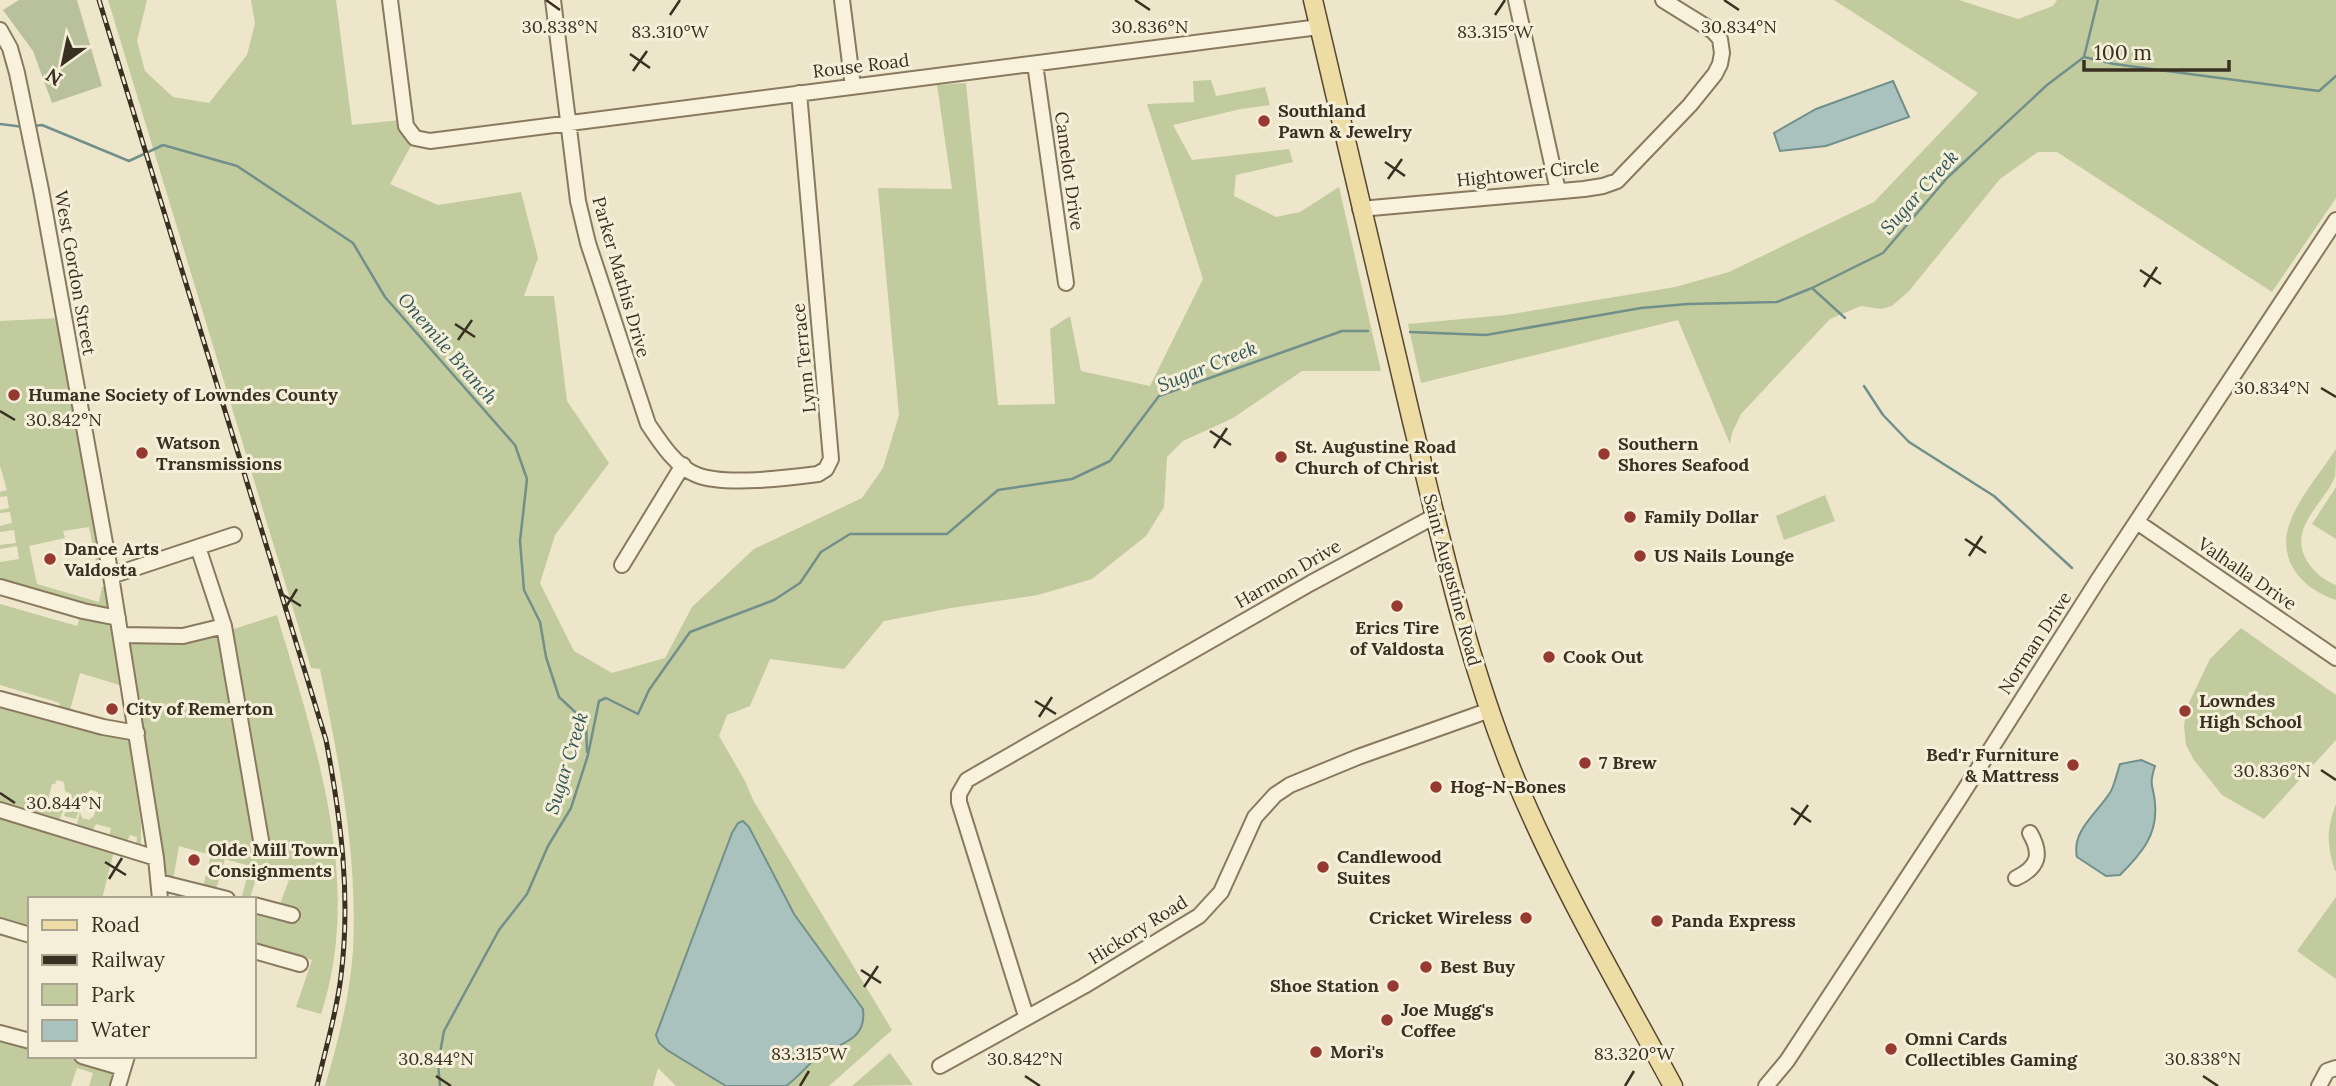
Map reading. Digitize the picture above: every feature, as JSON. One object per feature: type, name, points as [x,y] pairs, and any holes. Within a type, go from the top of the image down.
[{"type":"main road","name":"Saint Augustine Road","points":[[1313,0],[1360,209],[1435,516],[1462,620],[1490,710],[1517,782],[1554,865],[1601,958],[1673,1086]]},
{"type":"street","name":"Rouse Road","points":[[390,0],[406,126],[415,138],[430,141],[1319,27]]},
{"type":"street","name":"Parker Mathis Drive","points":[[553,0],[578,201],[588,243],[638,400],[654,434],[682,466]]},
{"type":"street","points":[[842,0],[853,87]]},
{"type":"street","points":[[1516,0],[1558,191]]},
{"type":"street","name":"Hightower Circle","points":[[1360,209],[1558,191],[1603,186],[1617,181],[1668,129],[1715,75],[1722,53],[1720,39],[1713,31],[1663,0]]},
{"type":"street","name":"West Gordon Street","points":[[0,30],[10,48],[17,73],[36,164],[121,635],[160,897]]},
{"type":"street","name":"Camelot Drive","points":[[1035,64],[1066,283]]},
{"type":"street","name":"Lynn Terrace","points":[[682,466],[696,475],[746,480],[818,474],[826,470],[831,459],[799,93]]},
{"type":"street","name":"Norman Drive","points":[[1766,1086],[1787,1061],[2336,220]]},
{"type":"street","points":[[622,565],[682,466]]},
{"type":"street","name":"Harmon Drive","points":[[1026,1016],[959,802],[961,787],[967,780],[1435,516]]},
{"type":"street","name":"Valhalla Drive","points":[[2137,522],[2336,659]]},
{"type":"street","points":[[111,576],[234,535]]},
{"type":"street","points":[[198,547],[224,626],[262,846]]},
{"type":"street","points":[[0,587],[83,611],[118,618]]},
{"type":"street","points":[[121,635],[183,636],[224,626]]},
{"type":"street","points":[[0,699],[103,727],[136,733]]},
{"type":"street","name":"Hickory Road","points":[[940,1066],[1084,986],[1199,916],[1221,892],[1255,817],[1275,795],[1290,785],[1358,757],[1490,710]]},
{"type":"street","points":[[0,810],[156,858]]},
{"type":"street","points":[[2016,878],[2028,871],[2037,860],[2036,844],[2030,833]]},
{"type":"street","points":[[159,882],[219,897]]},
{"type":"street","points":[[256,906],[292,915]]},
{"type":"street","points":[[0,926],[28,934]]},
{"type":"street","points":[[256,952],[300,964]]},
{"type":"street","points":[[0,1033],[28,1040]]},
{"type":"street","points":[[96,1058],[125,1062],[118,1086]]},
{"type":"street","points":[[2319,1086],[2328,1071],[2336,1068]]},
{"type":"green space","points":[[19,0],[77,0],[102,86],[52,103],[33,51],[3,10]]},
{"type":"green space","points":[[108,0],[147,0],[137,41],[145,71],[173,97],[209,103],[247,55],[255,23],[251,0],[336,0],[352,125],[401,120],[404,135],[412,144],[390,184],[438,205],[521,192],[538,258],[524,296],[554,296],[567,401],[609,463],[555,535],[540,583],[574,651],[612,673],[665,658],[692,607],[754,549],[862,498],[883,468],[899,415],[878,188],[952,189],[937,85],[966,83],[998,405],[1055,404],[1050,329],[1070,316],[1081,371],[1150,386],[1203,279],[1147,104],[1194,102],[1193,81],[1211,80],[1216,96],[1265,87],[1270,105],[1173,125],[1192,160],[1289,149],[1293,162],[1236,175],[1234,196],[1276,217],[1300,212],[1339,187],[1381,371],[1302,371],[1233,418],[1183,441],[1167,457],[1164,507],[1146,536],[1092,579],[1038,595],[884,621],[844,669],[770,659],[750,706],[727,715],[719,736],[753,800],[892,1030],[829,1086],[676,1086],[658,1068],[653,1086],[325,1086],[346,1002],[353,950],[354,914],[346,809],[327,704],[320,669],[311,668]]},
{"type":"green space","points":[[1834,0],[1959,0],[2018,19],[2053,6],[2057,0],[2336,0],[2336,198],[2272,292],[2057,152],[2038,152],[2000,179],[1909,291],[1892,306],[1881,309],[1861,306],[1830,319],[1741,414],[1730,444],[1678,320],[1421,383],[1408,324],[1506,315],[1675,287],[1729,272],[1874,202],[1978,93]]},
{"type":"green space","points":[[60,318],[104,574],[99,576],[89,527],[63,531],[65,538],[29,546],[37,584],[99,602],[102,587],[106,587],[112,606],[106,613],[0,582],[0,562],[19,559],[17,546],[0,549],[0,545],[16,543],[14,530],[0,532],[0,526],[12,523],[10,512],[0,513],[0,510],[9,508],[7,496],[0,497],[0,492],[7,490],[0,466],[0,321]]},
{"type":"green space","points":[[2336,449],[2335,477],[2309,517],[2301,538],[2307,561],[2323,578],[2336,585],[2336,600],[2312,589],[2303,581],[2289,560],[2286,549],[2294,512]]},
{"type":"green space","points":[[2336,487],[2336,539],[2312,524]]},
{"type":"green space","points":[[1825,495],[1835,521],[1784,540],[1776,516]]},
{"type":"green space","points":[[0,604],[77,626],[81,615],[113,627],[126,687],[80,673],[69,714],[58,711],[60,703],[0,685]]},
{"type":"green space","points":[[277,615],[319,763],[336,864],[338,914],[333,964],[321,1014],[296,1007],[312,960],[256,945],[256,909],[279,907],[290,877],[259,869],[250,897],[242,896],[250,866],[225,859],[216,889],[203,887],[211,855],[179,846],[173,880],[164,874],[129,650],[132,641],[231,630]]},
{"type":"green space","points":[[2241,628],[2336,695],[2336,740],[2264,819],[2222,795],[2194,760],[2186,745],[2184,726],[2187,707],[2210,659]]},
{"type":"green space","points":[[0,704],[129,741],[141,824],[141,845],[136,846],[137,837],[130,835],[126,843],[109,837],[111,828],[96,824],[91,833],[76,827],[80,812],[82,818],[93,818],[100,798],[97,797],[98,792],[90,790],[83,798],[76,819],[64,816],[71,794],[65,791],[64,782],[57,780],[52,784],[47,804],[49,808],[57,810],[62,805],[65,806],[58,823],[0,805]]},
{"type":"green space","points":[[2336,804],[2335,871],[2329,838],[2330,822]]},
{"type":"green space","points":[[0,816],[114,851],[102,897],[28,897],[28,929],[0,921]]},
{"type":"green space","points":[[2336,897],[2336,979],[2297,951]]},
{"type":"green space","points":[[0,1037],[28,1044],[28,1058],[88,1061],[109,1068],[116,1074],[115,1086],[89,1086],[93,1073],[77,1068],[71,1086],[0,1086]]},
{"type":"green space","points":[[890,1053],[913,1085],[852,1086]]},
{"type":"water","points":[[1893,81],[1909,117],[1826,146],[1780,151],[1774,133],[1816,109]]},
{"type":"water","points":[[2141,760],[2155,766],[2152,783],[2155,815],[2151,835],[2120,875],[2106,876],[2077,857],[2078,838],[2111,791],[2120,764]]},
{"type":"water","points":[[743,821],[749,827],[794,914],[863,1009],[863,1021],[855,1036],[814,1060],[786,1086],[726,1086],[667,1050],[659,1043],[656,1035],[732,833],[738,823]]},
{"type":"waterway","points":[[2084,57],[2098,0]]},
{"type":"waterway","name":"Sugar Creek","points":[[1410,332],[1486,335],[1641,308],[1777,302],[1812,288],[1883,253],[1947,178],[2047,85],[2084,57],[2114,64],[2319,91],[2336,76]]},
{"type":"waterway","name":"Onemile Branch","points":[[0,124],[24,127]]},
{"type":"waterway","name":"Onemile Branch","points":[[34,126],[42,125],[129,161],[163,145],[237,166],[353,243],[385,297],[515,445],[527,479],[520,541],[524,590],[540,622],[546,657],[559,697],[586,722],[587,752]]},
{"type":"waterway","points":[[1812,288],[1845,318]]},
{"type":"waterway","name":"Sugar Creek","points":[[440,1086],[438,1064],[444,1031],[499,930],[527,894],[548,846],[571,808],[588,755],[599,701],[606,698],[638,714],[649,690],[690,632],[774,600],[800,583],[821,552],[850,534],[947,534],[998,490],[1072,479],[1110,461],[1159,396],[1342,331],[1368,331]]},
{"type":"waterway","points":[[1864,386],[1883,415],[1909,442],[1994,496],[2072,568]]},
{"type":"railway","points":[[99,0],[326,740],[340,828],[345,916],[339,990],[317,1086]]},
{"type":"place","name":"Southland Pawn & Jewelry","points":[[1264,121]]},
{"type":"place","name":"Humane Society of Lowndes County","points":[[14,395]]},
{"type":"place","name":"Watson Transmissions","points":[[142,453]]},
{"type":"place","name":"Southern Shores Seafood","points":[[1604,454]]},
{"type":"place","name":"St. Augustine Road Church of Christ","points":[[1281,457]]},
{"type":"place","name":"Family Dollar","points":[[1630,517]]},
{"type":"place","name":"US Nails Lounge","points":[[1640,556]]},
{"type":"place","name":"Dance Arts Valdosta","points":[[50,559]]},
{"type":"place","name":"Erics Tire of Valdosta","points":[[1397,606]]},
{"type":"place","name":"Cook Out","points":[[1549,657]]},
{"type":"place","name":"City of Remerton","points":[[112,709]]},
{"type":"place","name":"Lowndes High School","points":[[2185,711]]},
{"type":"place","name":"7 Brew","points":[[1585,763]]},
{"type":"place","name":"Bed'r Furniture & Mattress","points":[[2073,765]]},
{"type":"place","name":"Hog-N-Bones","points":[[1436,787]]},
{"type":"place","name":"Olde Mill Town Consignments","points":[[194,860]]},
{"type":"place","name":"Candlewood Suites","points":[[1323,867]]},
{"type":"place","name":"Cricket Wireless","points":[[1526,918]]},
{"type":"place","name":"Panda Express","points":[[1657,921]]},
{"type":"place","name":"Best Buy","points":[[1426,967]]},
{"type":"place","name":"Shoe Station","points":[[1393,986]]},
{"type":"place","name":"Joe Mugg's Coffee","points":[[1387,1020]]},
{"type":"place","name":"Omni Cards Collectibles Gaming","points":[[1891,1049]]},
{"type":"place","name":"Mori's","points":[[1316,1052]]}]
